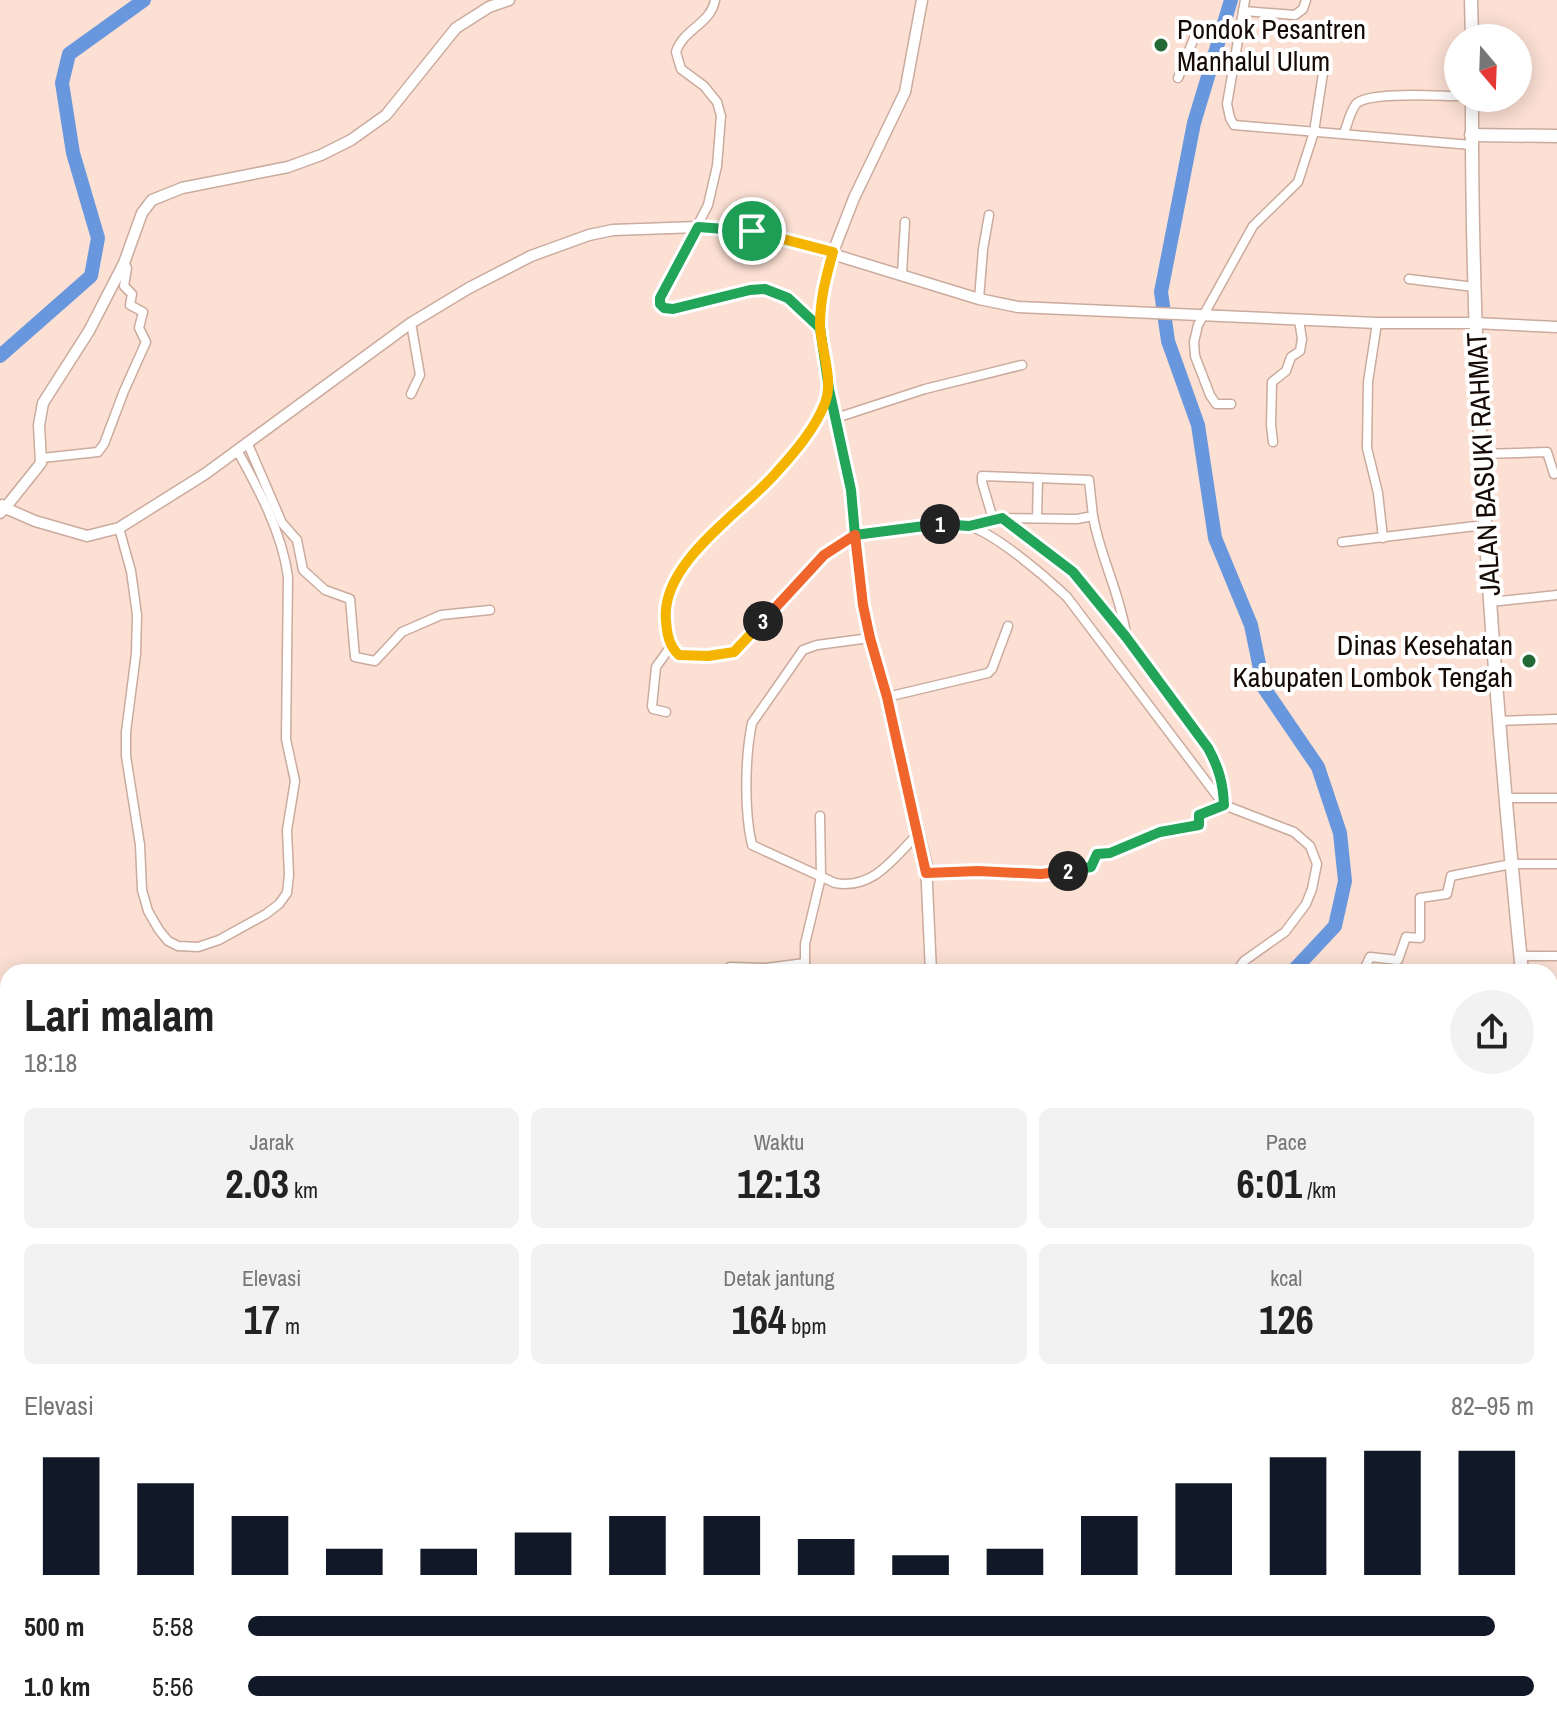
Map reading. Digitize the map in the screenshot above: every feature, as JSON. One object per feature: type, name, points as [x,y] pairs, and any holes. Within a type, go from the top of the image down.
[{"type":"main road","points":[[1471,0],[1472,24]]},
{"type":"main road","name":"JALAN BASUKI RAHMAT","points":[[1472,112],[1475,323],[1484,525],[1498,721],[1522,964]]},
{"type":"main road","points":[[1471,140],[1557,136]]},
{"type":"street","points":[[509,0],[489,7],[456,28],[386,115],[351,140],[279,170],[182,188],[152,200],[142,213],[124,263],[75,357],[43,403],[39,425],[42,458],[38,468],[2,508],[87,536],[119,528],[205,474],[411,323],[469,288],[567,241],[613,230],[698,227],[767,234],[979,299],[1018,307],[1377,323],[1557,327]]},
{"type":"street","points":[[715,0],[706,20],[687,34],[676,52],[681,69],[704,86],[721,111],[713,186],[698,227],[660,298],[663,307],[673,309],[765,289],[788,298],[820,328]]},
{"type":"street","points":[[919,0],[910,71],[901,102],[854,198],[833,252],[822,292],[820,328],[829,391],[851,490],[863,605],[926,873],[931,964]]},
{"type":"street","points":[[1245,0],[1227,104],[1231,122],[1242,127],[1471,140]]},
{"type":"street","points":[[1243,11],[1296,15],[1303,9],[1306,0]]},
{"type":"street","points":[[1178,78],[1196,31],[1203,27],[1238,39]]},
{"type":"street","points":[[1231,404],[1213,402],[1197,363],[1194,342],[1202,316],[1253,226],[1298,182],[1314,132],[1325,60]]},
{"type":"street","points":[[1344,134],[1355,106],[1365,99],[1397,95],[1444,96]]},
{"type":"street","points":[[979,299],[989,215]]},
{"type":"street","points":[[902,274],[905,222]]},
{"type":"street","points":[[42,458],[98,452],[104,444],[146,342],[139,326],[143,312],[130,305],[132,294],[124,286],[127,268],[124,263]]},
{"type":"street","points":[[1409,279],[1474,287]]},
{"type":"street","points":[[1273,442],[1272,382],[1286,371],[1290,358],[1299,352],[1302,338],[1299,320]]},
{"type":"street","points":[[411,323],[420,375],[411,394]]},
{"type":"street","points":[[1377,323],[1368,382],[1367,448],[1378,493],[1383,538]]},
{"type":"street","points":[[836,418],[925,389],[1022,365]]},
{"type":"street","points":[[829,391],[816,422],[776,473],[680,571],[665,604],[671,646],[679,655],[718,655],[737,651],[814,565],[832,548],[855,535],[921,525],[969,526],[998,518],[1077,519],[1093,516]]},
{"type":"street","points":[[247,442],[282,523],[297,540],[303,570],[325,590],[350,599],[355,657],[375,661],[402,632],[441,615],[490,610]]},
{"type":"street","points":[[119,528],[131,571],[137,615],[126,756],[140,845],[142,890],[148,911],[164,936],[178,946],[198,947],[219,940],[279,904],[287,893],[289,875],[287,830],[295,781],[286,739],[288,577],[265,506],[237,450]]},
{"type":"street","points":[[1481,454],[1547,452],[1554,474]]},
{"type":"street","points":[[1126,637],[1121,607],[1099,544],[1088,479],[981,477],[998,518],[1069,568],[1126,637],[1208,748],[1223,782],[1224,805]]},
{"type":"street","points":[[1037,518],[1038,478]]},
{"type":"street","points":[[1342,542],[1484,525]]},
{"type":"street","points":[[969,526],[987,534],[1067,597],[1224,805],[1294,832],[1310,846],[1317,864],[1312,889],[1297,917],[1285,932],[1242,964]]},
{"type":"street","points":[[1490,602],[1557,595]]},
{"type":"street","points":[[887,697],[988,673],[1008,626]]},
{"type":"street","points":[[870,638],[817,645],[803,650],[752,723],[747,825],[752,845],[821,877],[850,885],[872,878],[919,833]]},
{"type":"street","points":[[666,712],[652,706],[656,667],[671,646]]},
{"type":"street","points":[[1498,721],[1557,719]]},
{"type":"street","points":[[1506,798],[1557,798]]},
{"type":"street","points":[[926,873],[978,871],[1041,874],[1091,867],[1097,854],[1110,853],[1160,832],[1199,825],[1199,815],[1224,805]]},
{"type":"street","points":[[805,964],[805,944],[821,877],[820,816]]},
{"type":"street","points":[[1367,964],[1370,957],[1398,960],[1406,937],[1420,938],[1422,896],[1447,894],[1451,876],[1511,864],[1557,864]]},
{"type":"street","points":[[1521,956],[1557,956]]},
{"type":"waterway","points":[[0,356],[91,276],[98,238],[73,153],[62,83],[69,54],[144,0]]},
{"type":"waterway","points":[[1231,0],[1194,123],[1161,292],[1168,341],[1198,425],[1215,538],[1251,625],[1264,688],[1318,767],[1340,833],[1345,881],[1335,926],[1299,964]]},
{"type":"place","name":"Pondok Pesantren Manhalul Ulum","points":[[1161,45]]},
{"type":"place","name":"Dinas Kesehatan Kabupaten Lombok Tengah","points":[[1529,661]]},
{"type":"route","points":[[752,231],[698,227],[660,298],[660,304],[673,309],[765,289],[788,298],[820,328],[829,389],[851,490],[855,535],[921,525],[969,526],[1002,518],[1069,568],[1126,637],[1218,766],[1223,782],[1224,805],[1199,815],[1199,825],[1140,838],[1110,853],[1097,854],[1091,867],[1077,870],[1041,874],[978,871],[926,873],[863,605],[855,535],[832,548],[814,565],[737,651],[690,656],[679,655],[673,649],[667,629],[665,604],[680,571],[776,473],[816,422],[829,391],[822,349],[820,328],[820,312],[833,252],[752,231]]}]
